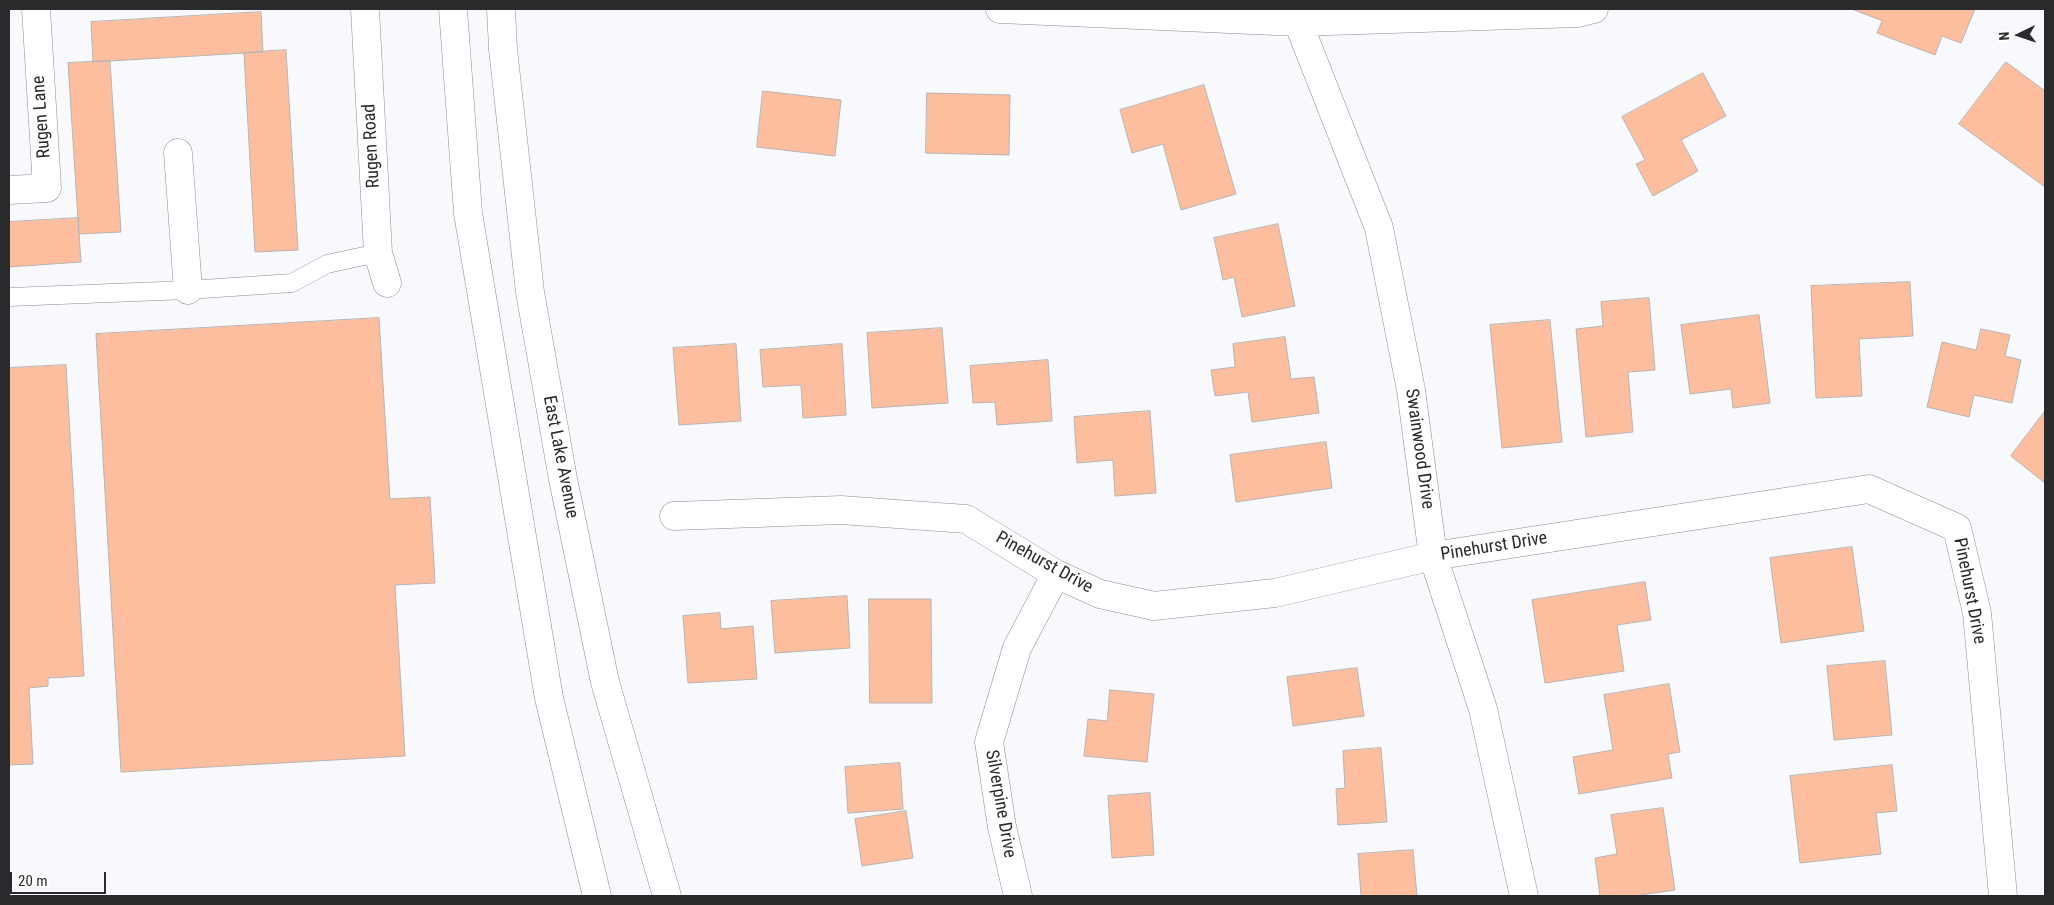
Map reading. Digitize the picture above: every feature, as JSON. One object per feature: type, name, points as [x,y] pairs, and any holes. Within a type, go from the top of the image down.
[{"type":"street","name":"Rugen Lane","points":[[9,190],[47,188],[36,9]]},
{"type":"street","name":"Rugen Road","points":[[365,9],[378,252],[387,283]]},
{"type":"street","points":[[453,9],[468,213],[549,698],[598,896]]},
{"type":"street","name":"East Lake Avenue","points":[[501,9],[503,49],[530,292],[563,479],[605,682],[667,896]]},
{"type":"street","points":[[1000,9],[1295,15],[1578,13],[1594,9]]},
{"type":"street","name":"Swainwood Drive","points":[[1295,15],[1379,228],[1411,390],[1433,556],[1483,709],[1524,896]]},
{"type":"street","points":[[178,152],[188,290]]},
{"type":"street","name":"Pinehurst Drive","points":[[674,516],[841,510],[966,519],[1056,574],[1100,594],[1154,606],[1275,593],[1433,556],[1869,489],[1958,528],[1977,612],[2003,896]]},
{"type":"street","name":"Silverpine Drive","points":[[1018,896],[1002,827],[989,742],[1017,648],[1056,574]]},
{"type":"lane","points":[[9,297],[188,290],[292,283],[327,264],[378,252]]},
{"type":"building","points":[[1852,9],[1975,9],[1961,43],[1942,36],[1935,55],[1877,33],[1882,21]]},
{"type":"building","points":[[261,12],[263,52],[93,62],[91,22]]},
{"type":"building","points":[[286,50],[298,250],[255,252],[244,53]]},
{"type":"building","points":[[110,61],[121,232],[79,234],[68,63]]},
{"type":"building","points":[[2006,62],[2045,91],[2045,187],[1959,124]]},
{"type":"building","points":[[1703,73],[1726,116],[1681,140],[1698,171],[1653,196],[1636,164],[1645,160],[1622,117]]},
{"type":"building","points":[[1204,85],[1236,194],[1181,210],[1163,144],[1132,153],[1120,110]]},
{"type":"building","points":[[763,91],[841,100],[835,156],[757,147]]},
{"type":"building","points":[[927,93],[1010,95],[1009,155],[926,153]]},
{"type":"building","points":[[78,218],[81,262],[9,267],[9,222]]},
{"type":"building","points":[[1278,224],[1295,306],[1242,317],[1234,277],[1223,280],[1214,238]]},
{"type":"building","points":[[1910,282],[1913,336],[1859,339],[1862,396],[1816,398],[1811,286]]},
{"type":"building","points":[[1649,298],[1655,370],[1628,372],[1633,432],[1586,437],[1576,329],[1603,326],[1601,302]]},
{"type":"building","points":[[1759,315],[1770,403],[1733,408],[1731,389],[1690,394],[1681,325]]},
{"type":"building","points":[[379,318],[390,499],[430,497],[435,583],[395,585],[405,756],[121,772],[96,334]]},
{"type":"building","points":[[1550,320],[1562,442],[1502,448],[1490,325]]},
{"type":"building","points":[[942,328],[948,403],[872,408],[867,333]]},
{"type":"building","points":[[1981,329],[2010,335],[2005,356],[2021,360],[2012,403],[1974,395],[1969,417],[1927,407],[1942,342],[1976,350]]},
{"type":"building","points":[[1285,337],[1291,379],[1314,377],[1319,413],[1252,422],[1248,392],[1215,396],[1211,370],[1235,367],[1233,344]]},
{"type":"building","points":[[736,344],[741,421],[679,425],[673,348]]},
{"type":"building","points":[[842,344],[846,415],[803,418],[801,385],[763,387],[760,350]]},
{"type":"building","points":[[1048,360],[1052,421],[997,425],[995,402],[973,403],[970,366]]},
{"type":"building","points":[[66,365],[84,676],[48,678],[48,686],[29,688],[33,764],[9,765],[9,368]]},
{"type":"building","points":[[1150,411],[1156,493],[1115,496],[1113,460],[1077,463],[1074,417]]},
{"type":"building","points":[[2045,411],[2045,483],[2011,456]]},
{"type":"building","points":[[1326,442],[1332,488],[1236,502],[1230,455]]},
{"type":"building","points":[[1852,547],[1864,631],[1781,643],[1770,558]]},
{"type":"building","points":[[1645,582],[1651,620],[1617,625],[1624,671],[1545,683],[1532,600]]},
{"type":"building","points":[[847,596],[850,648],[775,653],[771,601]]},
{"type":"building","points":[[869,599],[931,599],[932,703],[870,703]]},
{"type":"building","points":[[720,613],[721,629],[753,626],[757,679],[688,683],[683,616]]},
{"type":"building","points":[[1885,661],[1892,735],[1834,740],[1827,666]]},
{"type":"building","points":[[1357,668],[1364,716],[1293,726],[1287,677]]},
{"type":"building","points":[[1669,684],[1680,752],[1668,754],[1672,778],[1579,794],[1573,757],[1613,750],[1604,695]]},
{"type":"building","points":[[1110,690],[1154,694],[1147,762],[1084,756],[1088,719],[1107,721]]},
{"type":"building","points":[[1381,748],[1387,822],[1338,825],[1336,789],[1345,788],[1343,751]]},
{"type":"building","points":[[900,763],[903,809],[848,813],[845,767]]},
{"type":"building","points":[[1892,765],[1897,811],[1876,813],[1881,854],[1800,863],[1790,776]]},
{"type":"building","points":[[1150,793],[1154,855],[1112,858],[1108,796]]},
{"type":"building","points":[[1663,808],[1675,890],[1634,896],[1600,896],[1595,858],[1617,854],[1611,815]]},
{"type":"building","points":[[906,811],[913,858],[862,866],[855,819]]},
{"type":"building","points":[[1413,850],[1417,896],[1361,896],[1358,854]]}]
